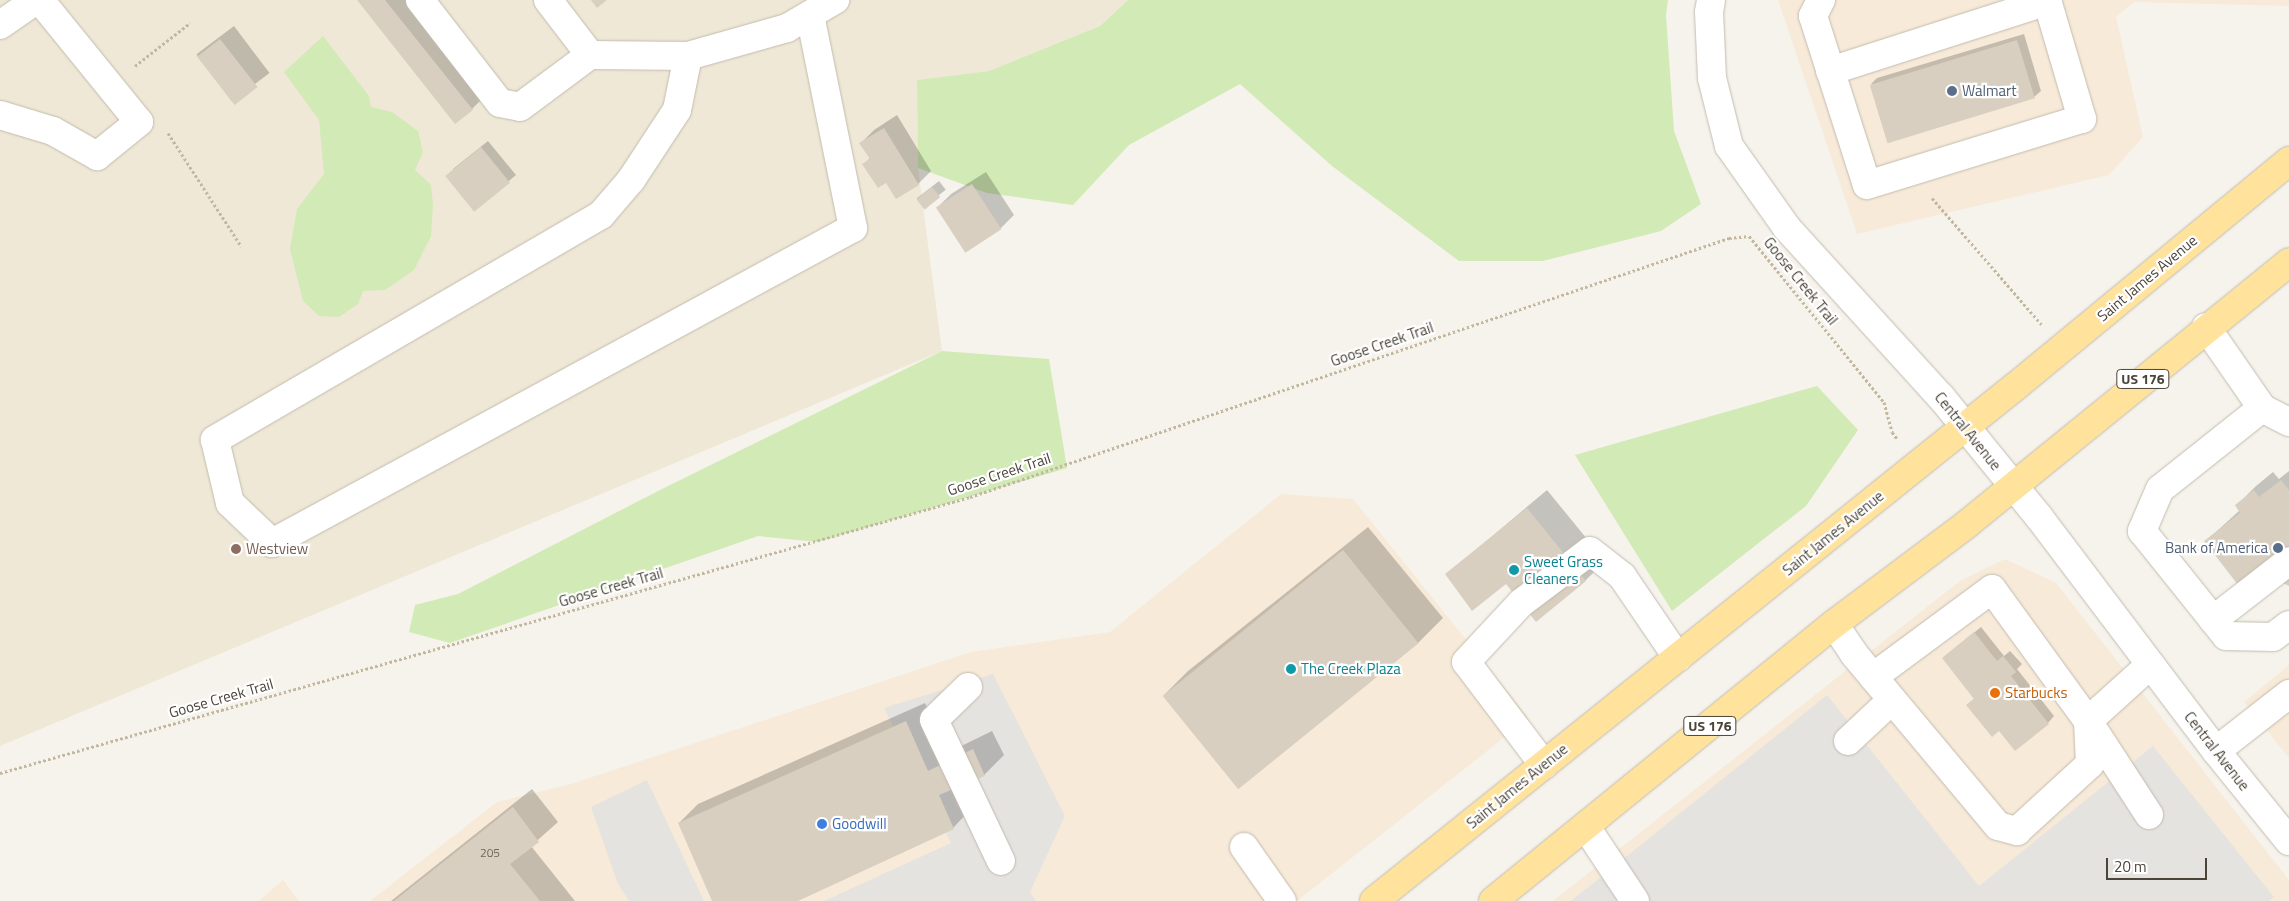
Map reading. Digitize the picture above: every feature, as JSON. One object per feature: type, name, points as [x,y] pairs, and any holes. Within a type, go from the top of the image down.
[{"type":"main road","name":"Saint James Avenue","points":[[1374,901],[1965,427],[2289,161]]},
{"type":"main road","name":"US 176","points":[[1493,901],[1834,624],[2012,486],[2206,327],[2289,262]]},
{"type":"street","points":[[0,25],[36,0]]},
{"type":"street","points":[[0,114],[53,131],[97,156],[139,122],[40,0]]},
{"type":"street","points":[[420,0],[500,103],[520,107],[590,55],[688,56],[787,28],[836,0]]},
{"type":"street","points":[[548,0],[590,55]]},
{"type":"street","name":"Central Avenue","points":[[1711,0],[1709,12],[1712,78],[1729,146],[1788,228],[1965,427],[2216,751],[2289,841]]},
{"type":"street","points":[[1821,0],[1813,16],[1830,71],[1868,185],[2082,119],[2048,0],[1830,71]]},
{"type":"street","points":[[688,56],[677,110],[631,180],[601,215],[214,440],[230,503],[272,543],[853,228],[810,15]]},
{"type":"street","points":[[2206,327],[2262,408],[2289,422]]},
{"type":"street","points":[[2262,408],[2160,489],[2142,531],[2226,636],[2273,637],[2289,625]]},
{"type":"street","points":[[1544,765],[1466,662],[1521,603],[1590,551],[1622,576],[1678,658]]},
{"type":"street","points":[[2217,625],[2289,561]]},
{"type":"street","points":[[2217,625],[2289,582]]},
{"type":"street","points":[[1873,677],[1992,589],[2088,721],[2150,815]]},
{"type":"street","points":[[2248,636],[2289,605]]},
{"type":"street","points":[[1834,624],[1873,677],[1998,826],[2017,831],[2090,764],[2088,721]]},
{"type":"street","points":[[2088,721],[2150,665]]},
{"type":"street","points":[[968,687],[934,720],[1001,861]]},
{"type":"street","points":[[2216,751],[2289,694]]},
{"type":"street","points":[[1848,741],[1892,700]]},
{"type":"street","points":[[1586,827],[1635,901]]},
{"type":"street","points":[[1244,847],[1282,901]]},
{"type":"path","points":[[128,71],[190,23]]},
{"type":"path","points":[[1910,172],[2041,324]]},
{"type":"path","name":"Goose Creek Trail","points":[[0,773],[970,497],[1729,238],[1749,236],[1884,402],[1892,432],[1898,440]]},
{"type":"shaded area","name":"Westview","points":[[0,0],[1128,0],[1100,26],[989,71],[917,80],[918,168],[942,351],[0,746]]},
{"type":"shaded area","points":[[1778,0],[2289,0],[2289,6],[2134,2],[2116,17],[2143,137],[2109,175],[1857,234]]},
{"type":"shaded area","points":[[1281,494],[1353,499],[1529,718],[1297,901],[370,901],[497,802],[571,784],[971,652],[1110,632]]},
{"type":"shaded area","points":[[2005,559],[2056,583],[2289,880],[2289,901],[1553,901],[1960,581]]},
{"type":"shaded area","points":[[2289,665],[2289,758],[2244,702]]},
{"type":"shaded area","points":[[993,674],[1065,816],[1030,892],[1036,901],[824,901],[951,843],[884,708]]},
{"type":"shaded area","points":[[1827,695],[1979,886],[2153,746],[2274,897],[2269,901],[1571,901]]},
{"type":"shaded area","points":[[647,780],[704,901],[629,901],[618,884],[591,807]]},
{"type":"shaded area","points":[[283,880],[299,901],[259,901]]},
{"type":"green space","points":[[1128,0],[1668,0],[1666,15],[1674,131],[1701,204],[1661,231],[1543,261],[1459,261],[1332,166],[1240,84],[1129,145],[1073,205],[987,193],[918,168],[917,80],[989,71],[1100,26]]},
{"type":"green space","points":[[323,36],[369,96],[371,107],[392,112],[418,131],[423,152],[415,170],[431,185],[433,205],[431,236],[414,270],[385,290],[363,291],[358,304],[339,317],[319,316],[303,301],[290,249],[297,209],[324,174],[319,120],[284,72]]},
{"type":"green space","points":[[942,351],[1049,359],[1067,468],[818,542],[758,536],[450,643],[409,632],[415,605],[458,594],[662,489]]},
{"type":"green space","points":[[1817,386],[1858,430],[1806,506],[1672,611],[1575,455]]},
{"type":"building","points":[[357,0],[385,0],[473,110],[455,124]]},
{"type":"building","points":[[591,0],[607,0],[597,8]]},
{"type":"building","points":[[220,39],[258,87],[235,105],[197,57]]},
{"type":"building","points":[[2017,40],[2035,98],[1888,143],[1870,85]]},
{"type":"building","points":[[884,128],[919,185],[896,199],[886,183],[878,188],[862,164],[870,159],[859,143]]},
{"type":"building","points":[[481,147],[510,183],[474,212],[445,176]]},
{"type":"building","points":[[972,184],[1001,229],[965,253],[936,207]]},
{"type":"building","points":[[932,187],[940,197],[925,210],[916,200]]},
{"type":"building","points":[[2281,480],[2289,490],[2289,586],[2279,581],[2242,590],[2204,541],[2240,513],[2235,505],[2254,490],[2259,497]]},
{"type":"building","name":"Sweet Grass Cleaners","points":[[1527,508],[1586,581],[1536,622],[1506,584],[1472,611],[1445,574]]},
{"type":"building","name":"The Creek Plaza","points":[[1343,550],[1419,643],[1238,789],[1163,696]]},
{"type":"building","points":[[1974,632],[1997,661],[2003,656],[2016,672],[2011,676],[2049,724],[2015,751],[1999,731],[1992,737],[1966,705],[1974,699],[1942,658]]},
{"type":"building","points":[[906,721],[928,771],[973,749],[985,776],[939,795],[954,829],[798,901],[712,901],[678,823]]},
{"type":"building","points":[[513,807],[539,842],[510,864],[540,901],[394,901]]},
{"type":"place","name":"Walmart","points":[[1952,91]]},
{"type":"place","name":"Bank of America","points":[[2278,548]]},
{"type":"place","name":"Westview","points":[[236,549]]},
{"type":"place","name":"Sweet Grass Cleaners","points":[[1514,570]]},
{"type":"place","name":"The Creek Plaza","points":[[1291,669]]},
{"type":"place","name":"Starbucks","points":[[1995,693]]},
{"type":"place","name":"Goodwill","points":[[822,824]]}]
